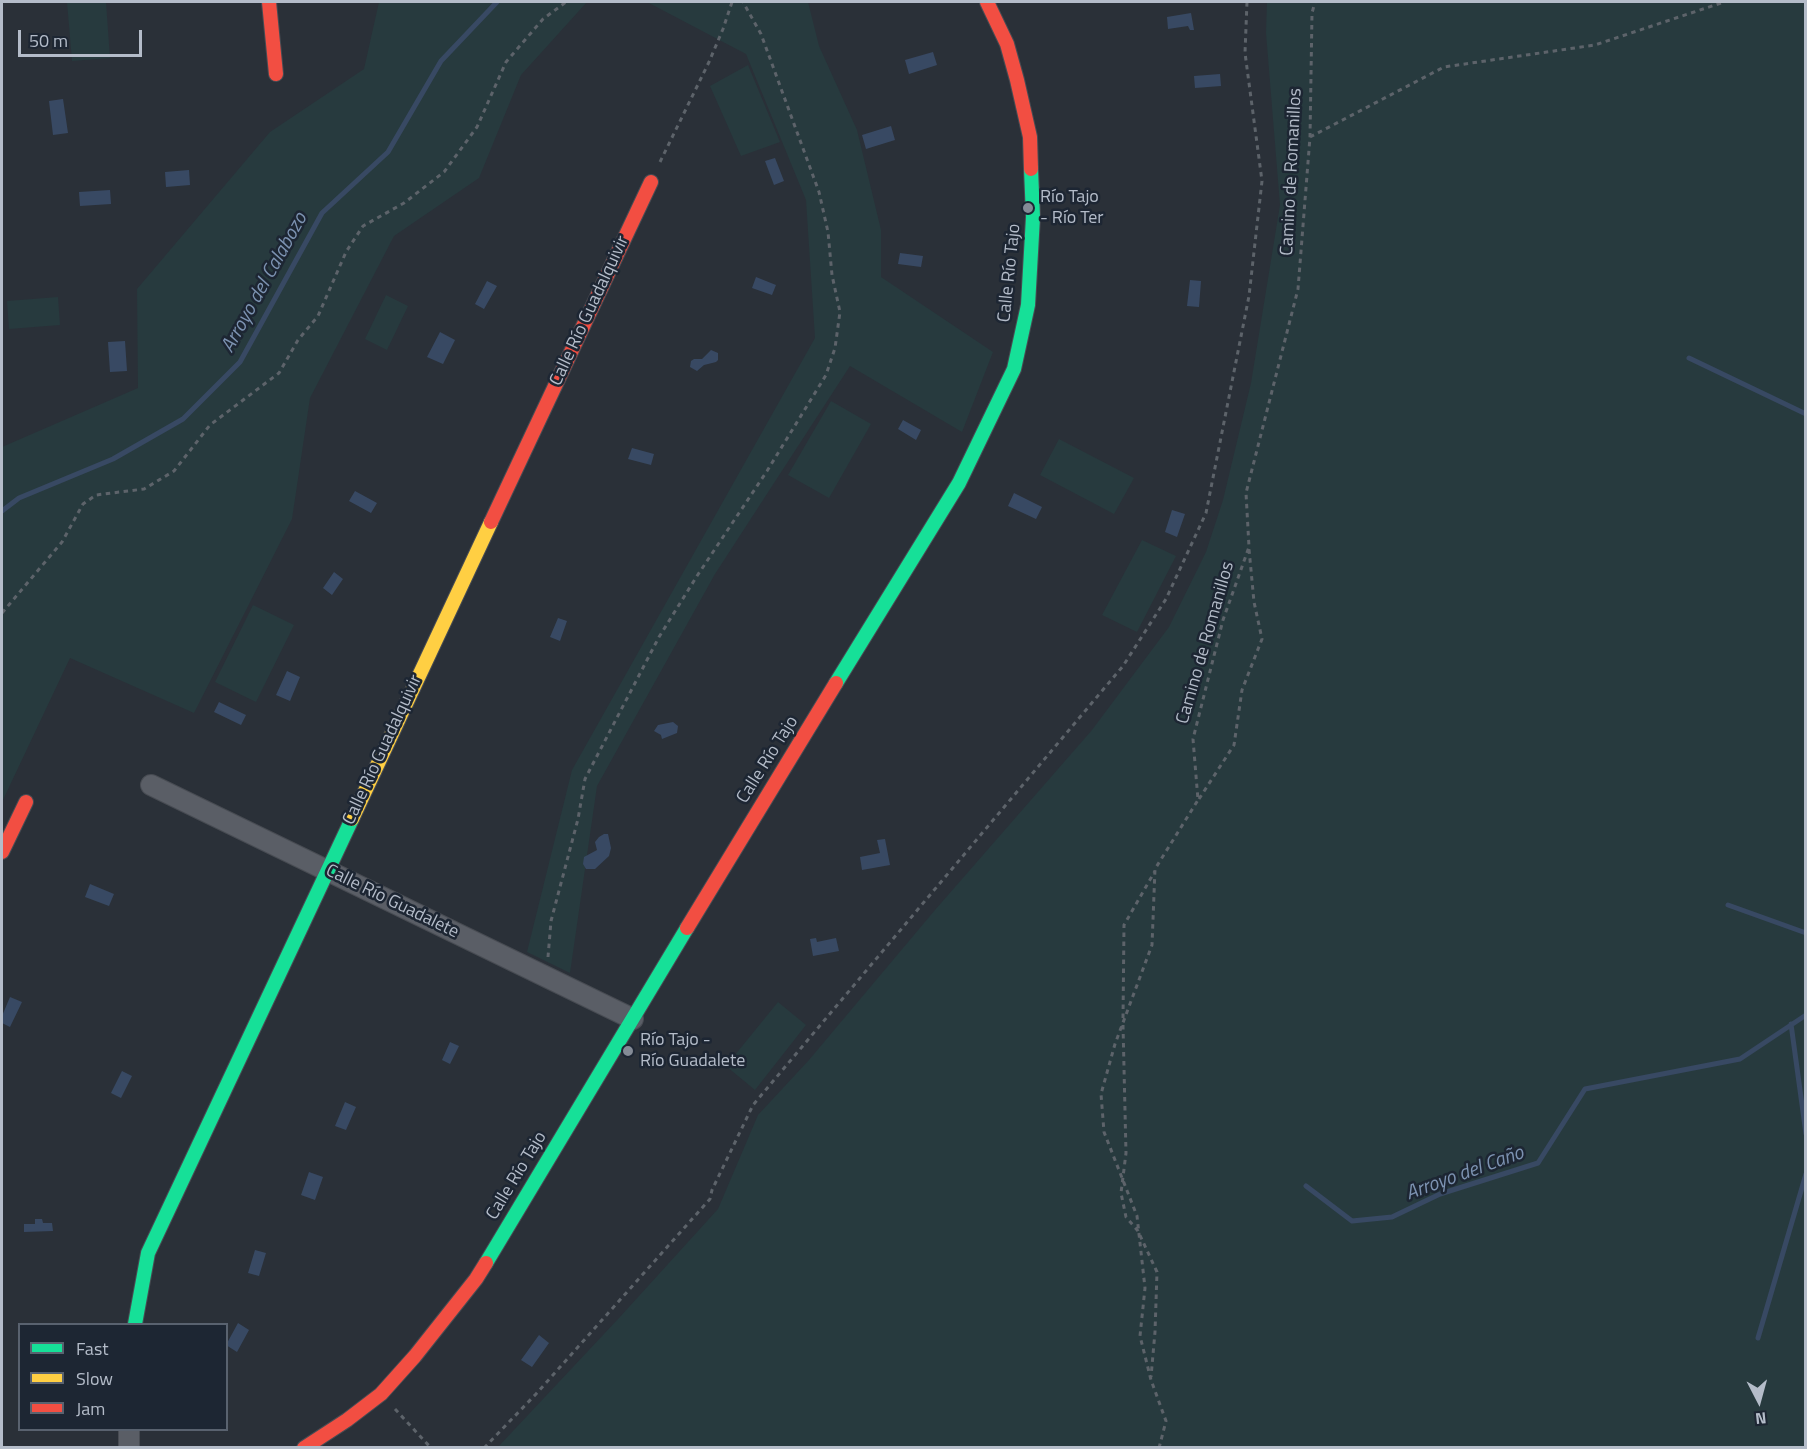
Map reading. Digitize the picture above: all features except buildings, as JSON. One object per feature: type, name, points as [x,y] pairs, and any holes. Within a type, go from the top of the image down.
[{"type":"street","points":[[269,2],[276,74]]},
{"type":"street","name":"Calle Río Tajo","points":[[304,1448],[381,1394],[415,1356],[476,1279],[958,483],[1014,369],[1028,304],[1033,217],[1029,137],[1007,44],[987,2]]},
{"type":"street","name":"Calle Río Guadalquivir","points":[[135,1323],[148,1253],[651,182]]},
{"type":"street","name":"Calle Río Guadalete","points":[[151,785],[633,1019]]},
{"type":"street","points":[[2,852],[26,802]]},
{"type":"street","points":[[129,1431],[129,1448]]},
{"type":"path","points":[[2,613],[62,542],[83,504],[96,495],[144,489],[174,471],[210,425],[279,373],[298,340],[318,316],[346,252],[363,226],[404,203],[444,172],[477,127],[506,62],[543,19],[566,2]]},
{"type":"path","points":[[651,182],[709,62],[732,2]]},
{"type":"path","points":[[546,977],[551,921],[578,819],[585,779],[660,637],[826,375],[835,348],[840,312],[832,275],[828,232],[819,192],[761,34],[743,2]]},
{"type":"path","points":[[484,1448],[536,1394],[710,1199],[753,1104],[1123,666],[1166,599],[1206,513],[1250,296],[1262,181],[1245,53],[1247,2]]},
{"type":"path","name":"Camino de Romanillos","points":[[1198,800],[1193,739],[1223,620],[1249,547],[1246,493],[1298,289],[1310,137],[1312,13],[1315,2]]},
{"type":"path","points":[[1310,137],[1444,67],[1595,45],[1724,2]]},
{"type":"path","points":[[1151,1380],[1157,1272],[1138,1231],[1126,1217],[1120,1193],[1126,1153],[1123,1022],[1124,925],[1155,869],[1234,745],[1242,690],[1262,639],[1254,602],[1249,547]]},
{"type":"path","points":[[1155,869],[1152,945],[1115,1044],[1101,1094],[1104,1132],[1137,1216],[1144,1288],[1140,1336],[1151,1380],[1166,1421],[1159,1448]]},
{"type":"path","points":[[381,1394],[431,1448]]},
{"type":"green space","points":[[67,2],[106,2],[110,58],[72,61]]},
{"type":"green space","points":[[379,2],[587,2],[521,75],[479,178],[394,236],[310,398],[292,519],[194,713],[70,658],[2,802],[2,447],[138,388],[137,289],[270,132],[364,69]]},
{"type":"green space","points":[[647,2],[808,2],[819,46],[857,130],[881,230],[881,277],[993,352],[962,432],[850,366],[715,574],[597,786],[570,973],[527,952],[572,770],[815,338],[806,200],[746,54]]},
{"type":"green space","points":[[1267,2],[1805,2],[1805,1447],[498,1447],[718,1209],[758,1115],[809,1060],[935,910],[1092,730],[1169,627],[1206,552],[1223,500],[1251,383],[1280,205],[1266,33]]},
{"type":"green space","points":[[748,65],[780,142],[741,156],[710,86]]},
{"type":"green space","points":[[386,295],[408,306],[387,350],[365,339]]},
{"type":"green space","points":[[58,297],[60,325],[9,329],[7,301]]},
{"type":"green space","points":[[831,401],[871,424],[829,498],[788,475]]},
{"type":"green space","points":[[1059,439],[1134,478],[1114,514],[1040,475]]},
{"type":"green space","points":[[1142,540],[1176,556],[1137,632],[1102,615]]},
{"type":"green space","points":[[253,605],[294,625],[256,702],[215,682]]},
{"type":"green space","points":[[778,1002],[806,1025],[755,1090],[726,1066]]},
{"type":"water","points":[[1191,13],[1194,30],[1190,30],[1188,26],[1168,29],[1167,17]]},
{"type":"water","points":[[933,52],[937,65],[909,74],[905,60]]},
{"type":"water","points":[[1220,74],[1221,86],[1195,88],[1194,76]]},
{"type":"water","points":[[63,99],[68,133],[53,135],[49,101]]},
{"type":"water","points":[[891,126],[895,140],[866,149],[862,135]]},
{"type":"water","points":[[775,158],[784,181],[774,185],[765,161]]},
{"type":"water","points":[[189,170],[190,185],[166,187],[165,172]]},
{"type":"water","points":[[110,190],[111,204],[80,206],[79,192]]},
{"type":"water","points":[[900,253],[923,256],[921,267],[898,264]]},
{"type":"water","points":[[756,277],[776,285],[772,295],[752,288]]},
{"type":"water","points":[[1190,280],[1201,281],[1199,307],[1187,306]]},
{"type":"water","points":[[487,281],[497,286],[484,309],[475,304]]},
{"type":"water","points":[[440,332],[455,340],[443,364],[427,357]]},
{"type":"water","points":[[125,341],[127,371],[110,372],[108,342]]},
{"type":"water","points":[[711,350],[718,353],[716,362],[704,365],[697,371],[690,367],[691,361],[702,359]]},
{"type":"water","points":[[903,420],[921,430],[916,440],[898,429]]},
{"type":"water","points":[[632,448],[654,454],[651,465],[628,459]]},
{"type":"water","points":[[355,491],[377,503],[371,513],[349,501]]},
{"type":"water","points":[[1014,493],[1042,507],[1036,519],[1008,506]]},
{"type":"water","points":[[1172,510],[1185,514],[1177,537],[1165,532]]},
{"type":"water","points":[[334,572],[343,579],[332,595],[323,588]]},
{"type":"water","points":[[558,618],[567,621],[560,641],[550,637]]},
{"type":"water","points":[[287,671],[300,677],[290,701],[276,695]]},
{"type":"water","points":[[219,702],[246,715],[241,725],[214,712]]},
{"type":"water","points":[[673,722],[678,726],[677,733],[662,739],[661,735],[654,731],[658,725]]},
{"type":"water","points":[[604,834],[608,834],[611,848],[609,856],[595,869],[586,869],[583,864],[584,857],[597,850],[595,842]]},
{"type":"water","points":[[885,839],[890,865],[862,870],[860,857],[880,853],[877,840]]},
{"type":"water","points":[[90,884],[114,894],[109,906],[85,897]]},
{"type":"water","points":[[816,938],[817,942],[836,938],[839,951],[813,956],[810,939]]},
{"type":"water","points":[[10,997],[22,1002],[10,1027],[2,1023],[2,1016]]},
{"type":"water","points":[[450,1042],[459,1046],[450,1064],[442,1060]]},
{"type":"water","points":[[122,1071],[132,1076],[121,1098],[111,1093]]},
{"type":"water","points":[[345,1102],[356,1107],[346,1130],[335,1126]]},
{"type":"water","points":[[309,1172],[323,1177],[315,1200],[301,1195]]},
{"type":"water","points":[[35,1219],[42,1219],[43,1223],[52,1223],[53,1231],[24,1232],[24,1224],[35,1224]]},
{"type":"water","points":[[255,1250],[266,1253],[259,1276],[248,1273]]},
{"type":"water","points":[[238,1323],[249,1330],[237,1352],[228,1346],[228,1341]]},
{"type":"water","points":[[539,1335],[549,1343],[532,1367],[521,1360]]},
{"type":"waterway","name":"Arroyo del Calabozo","points":[[2,511],[19,498],[113,459],[183,419],[240,362],[322,213],[388,152],[441,61],[497,2]]},
{"type":"waterway","points":[[1689,358],[1806,414]]},
{"type":"waterway","points":[[1728,905],[1806,933]]},
{"type":"waterway","name":"Arroyo del Caño","points":[[1306,1186],[1352,1221],[1392,1217],[1440,1194],[1538,1163],[1585,1089],[1740,1059],[1806,1015]]},
{"type":"waterway","points":[[1791,1024],[1806,1134]]},
{"type":"waterway","points":[[1758,1338],[1806,1174]]},
{"type":"traffic: fast","points":[[836,683],[959,483],[1014,369],[1028,305],[1033,217],[1031,169]]},
{"type":"traffic: fast","points":[[135,1323],[148,1253],[352,819]]},
{"type":"traffic: fast","points":[[486,1263],[687,928]]},
{"type":"traffic: slow","points":[[352,819],[491,522]]},
{"type":"traffic: jam","points":[[269,2],[276,74]]},
{"type":"traffic: jam","points":[[987,2],[1007,44],[1017,80],[1030,137],[1031,169]]},
{"type":"traffic: jam","points":[[491,522],[651,182]]},
{"type":"traffic: jam","points":[[687,928],[836,683]]},
{"type":"traffic: jam","points":[[2,852],[26,802]]},
{"type":"traffic: jam","points":[[304,1448],[381,1394],[415,1356],[486,1263]]},
{"type":"place","name":"Río Tajo - Río Ter","points":[[1028,208]]},
{"type":"place","name":"Río Tajo - Río Guadalete","points":[[628,1051]]}]
